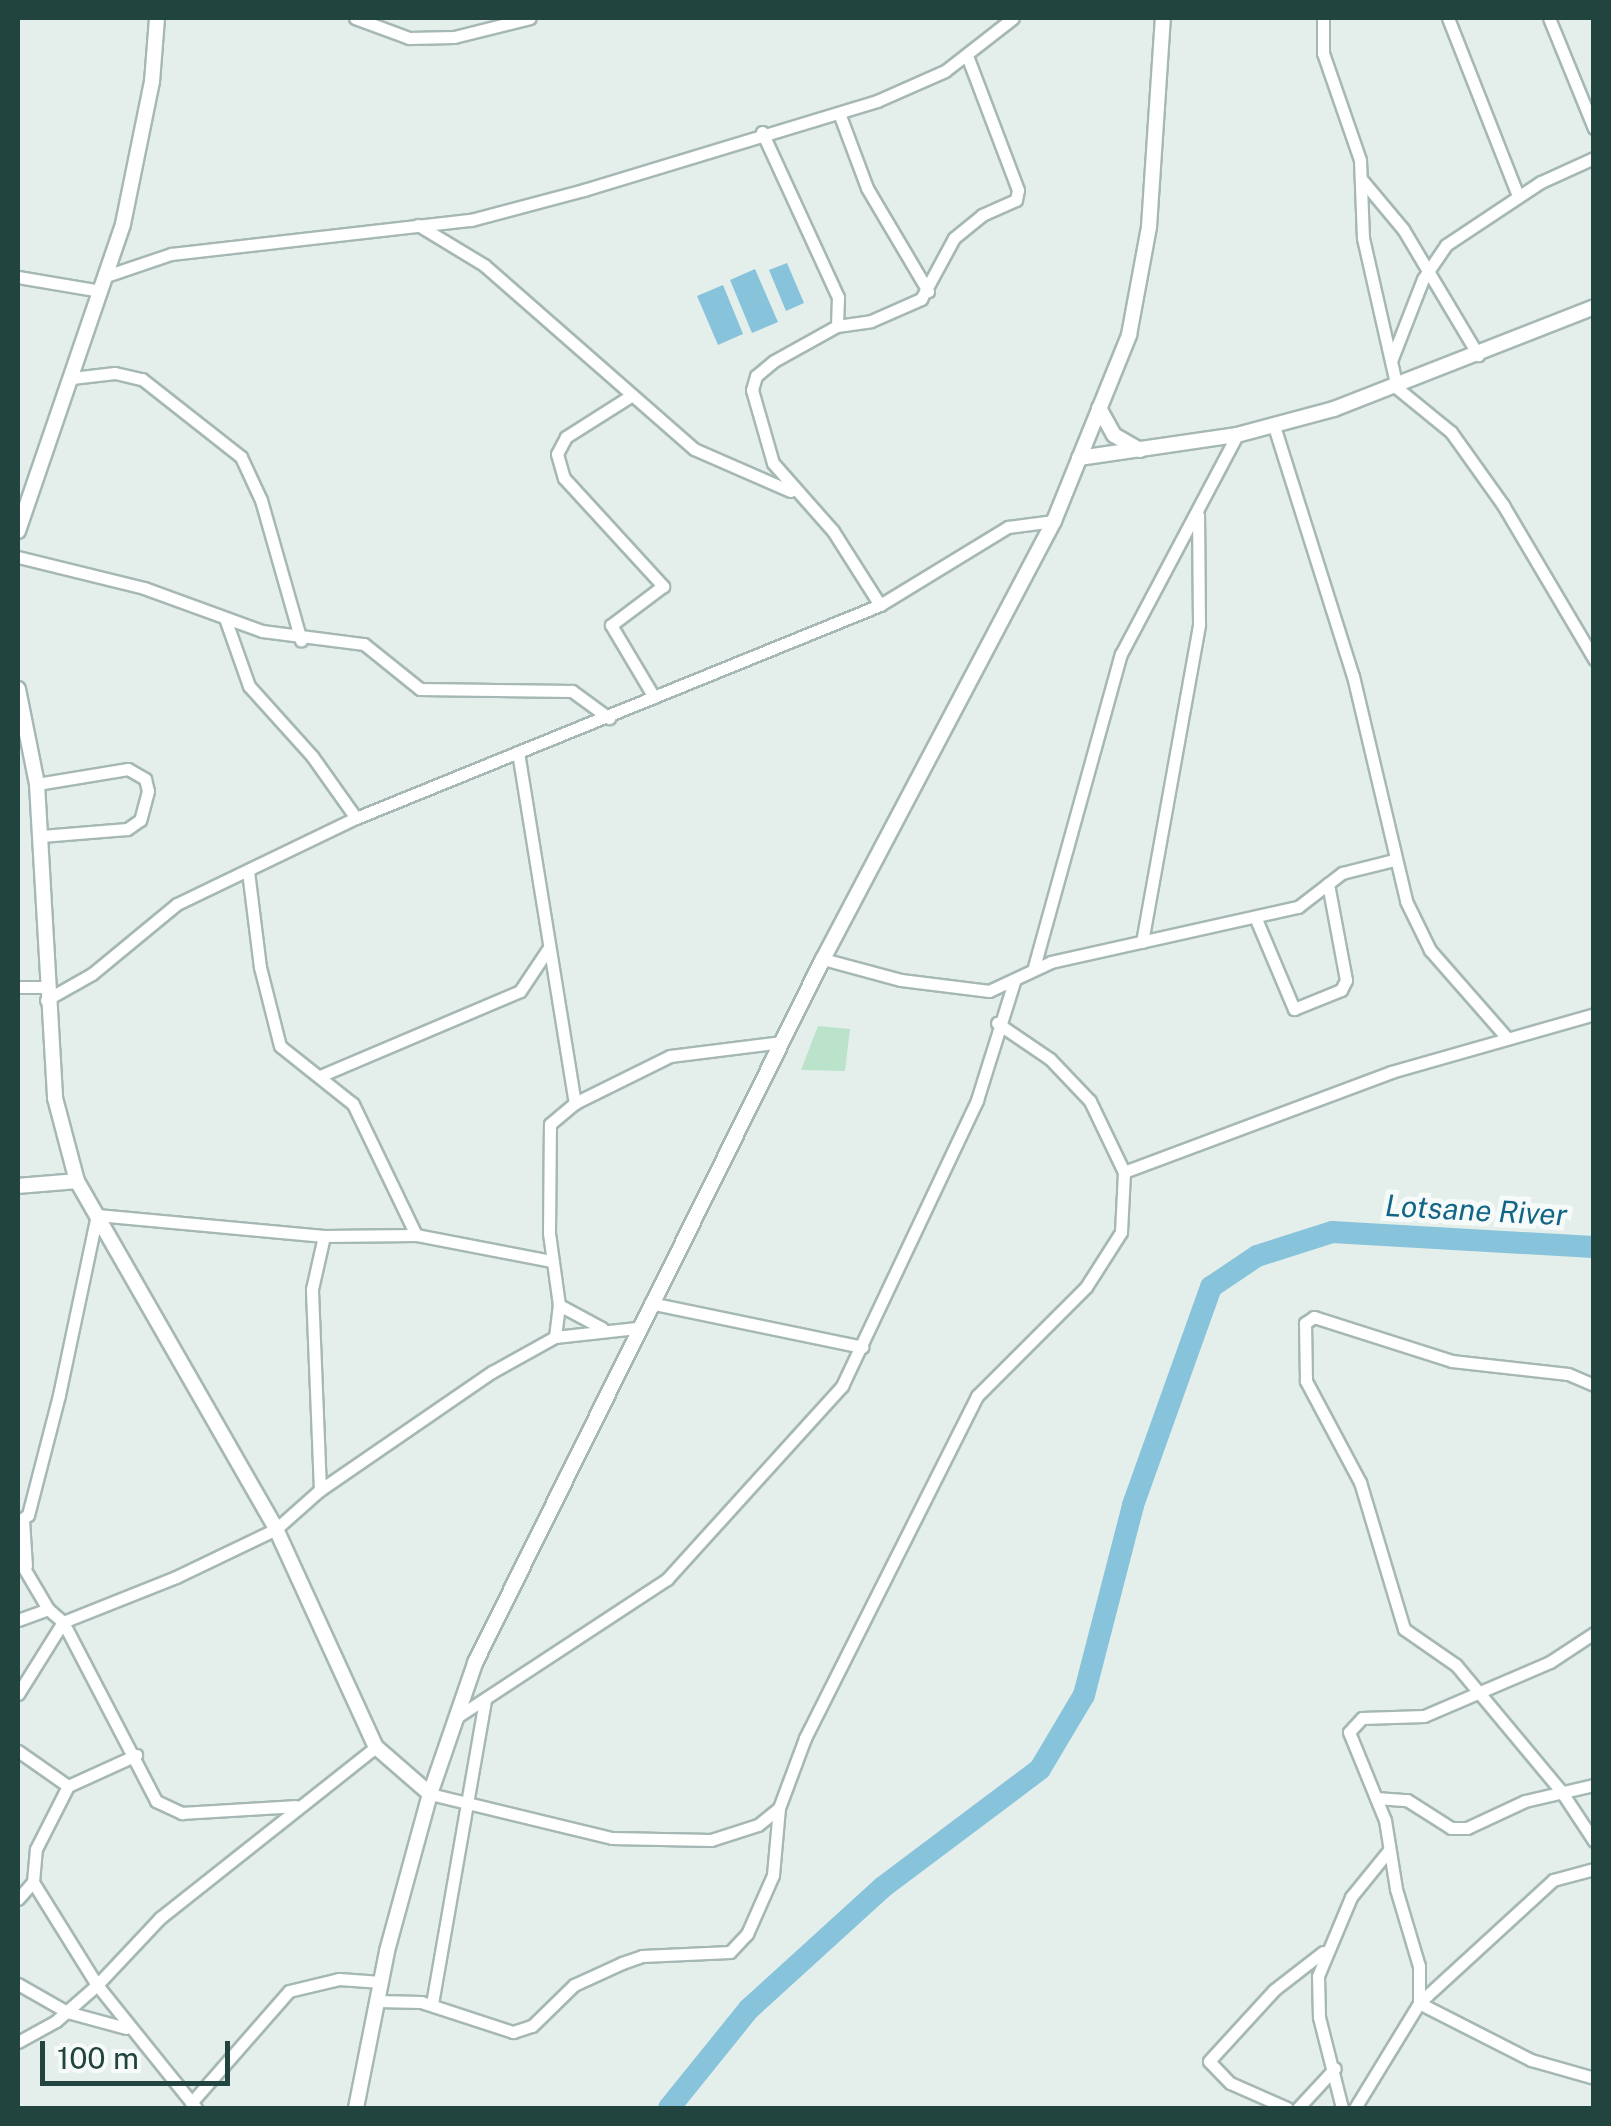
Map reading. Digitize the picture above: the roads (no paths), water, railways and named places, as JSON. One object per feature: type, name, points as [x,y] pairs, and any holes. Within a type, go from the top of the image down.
[{"type":"street","points":[[18,531],[106,276],[152,82],[157,18]]},
{"type":"street","points":[[356,18],[409,38],[454,37],[530,18]]},
{"type":"street","points":[[106,276],[171,254],[500,214],[762,132],[838,113],[967,56],[1013,18]]},
{"type":"street","points":[[356,2108],[381,1982],[430,1794],[454,1719],[637,1328],[824,959],[1054,521],[1099,408],[1139,296],[1164,18]]},
{"type":"street","points":[[1323,18],[1323,53],[1362,180],[1363,238],[1398,388],[1451,432],[1503,506],[1594,659]]},
{"type":"street","points":[[1448,18],[1518,196]]},
{"type":"street","points":[[1549,18],[1594,128]]},
{"type":"street","points":[[880,605],[832,531],[794,493],[772,463],[752,390],[756,376],[837,326],[871,321],[928,292],[954,238],[1018,196],[967,56]]},
{"type":"street","points":[[838,113],[867,188],[928,292]]},
{"type":"street","points":[[762,132],[838,297],[837,326]]},
{"type":"street","points":[[1391,360],[1428,271],[1457,236],[1518,196],[1594,158]]},
{"type":"street","points":[[1362,180],[1428,271],[1478,355]]},
{"type":"street","points":[[418,224],[484,265],[628,396],[694,449],[794,493]]},
{"type":"street","points":[[18,277],[100,291]]},
{"type":"street","points":[[1079,458],[1274,426],[1398,388],[1594,307]]},
{"type":"street","points":[[72,378],[116,373],[142,379],[241,457],[261,500],[301,640]]},
{"type":"street","points":[[628,396],[566,436],[558,454],[564,478],[663,586],[612,625],[654,697]]},
{"type":"street","points":[[1099,408],[1114,435],[1141,450]]},
{"type":"street","points":[[1274,426],[1356,686],[1394,860],[1430,950],[1507,1038]]},
{"type":"street","points":[[1034,967],[1121,654],[1237,435]]},
{"type":"street","points":[[1142,942],[1199,624],[1198,515]]},
{"type":"street","points":[[18,987],[46,994],[92,974],[177,904],[356,818],[880,605],[1008,528],[1054,521]]},
{"type":"street","points":[[18,558],[144,588],[226,621],[301,640],[342,638],[376,648],[420,689],[572,691],[609,718]]},
{"type":"street","points":[[226,621],[249,686],[312,756],[356,818]]},
{"type":"street","points":[[18,689],[37,784],[42,836],[46,994],[55,1098],[77,1180],[276,1529],[376,1746],[430,1794],[612,1838],[696,1840],[734,1835],[779,1808]]},
{"type":"street","points":[[518,752],[575,1103]]},
{"type":"street","points":[[37,784],[128,769],[138,772],[148,791],[140,820],[126,829],[42,836]]},
{"type":"street","points":[[824,959],[955,990],[989,990],[1014,982],[1034,967],[1298,907],[1342,873],[1394,860]]},
{"type":"street","points":[[248,871],[280,1046],[353,1104],[416,1235]]},
{"type":"street","points":[[1256,919],[1294,1009],[1341,990],[1346,980],[1328,884]]},
{"type":"street","points":[[320,1076],[520,991],[548,949]]},
{"type":"street","points":[[454,1719],[530,1664],[668,1580],[802,1437],[863,1347],[977,1100],[997,1024],[1014,982]]},
{"type":"street","points":[[1124,1172],[1392,1072],[1594,1014]]},
{"type":"street","points":[[377,2000],[432,2004],[514,2032],[532,2026],[574,1985],[622,1963],[642,1956],[730,1952],[747,1934],[773,1874],[779,1808],[805,1738],[977,1396],[1086,1287],[1121,1232],[1124,1172],[1117,1147],[1068,1074],[997,1024]]},
{"type":"street","points":[[554,1338],[560,1305],[551,1261],[550,1124],[575,1103],[670,1056],[782,1042]]},
{"type":"street","points":[[18,1186],[77,1180]]},
{"type":"street","points":[[97,1215],[324,1236],[416,1235],[551,1261]]},
{"type":"street","points":[[97,1215],[60,1394],[20,1521],[22,1562],[48,1608],[64,1622],[136,1754],[156,1802],[168,1810],[296,1806]]},
{"type":"street","points":[[320,1490],[312,1289],[324,1236]]},
{"type":"street","points":[[650,1303],[863,1347]]},
{"type":"street","points":[[560,1305],[606,1330]]},
{"type":"street","points":[[1594,1385],[1568,1374],[1452,1360],[1314,1317],[1304,1323],[1306,1381],[1360,1482],[1404,1629],[1456,1666],[1561,1791],[1594,1841]]},
{"type":"street","points":[[18,1694],[64,1622],[276,1529],[320,1490],[492,1372],[554,1338],[637,1328]]},
{"type":"street","points":[[18,1620],[48,1608]]},
{"type":"street","points":[[1419,2003],[1419,1966],[1376,1798],[1352,1748],[1352,1722],[1374,1716],[1411,1720],[1550,1662],[1594,1633]]},
{"type":"street","points":[[432,2004],[464,1800],[485,1700]]},
{"type":"street","points":[[18,2042],[66,2012],[160,1918],[376,1746]]},
{"type":"street","points":[[18,1751],[68,1786]]},
{"type":"street","points":[[18,1899],[33,1882],[36,1849],[68,1786],[136,1754]]},
{"type":"street","points":[[1376,1798],[1407,1800],[1451,1828],[1467,1828],[1561,1791],[1594,1785]]},
{"type":"street","points":[[1342,2108],[1316,2003],[1324,1952],[1350,1897],[1389,1850]]},
{"type":"street","points":[[1354,2108],[1419,2003],[1553,1880],[1594,1869]]},
{"type":"street","points":[[33,1882],[126,2028],[194,2106],[290,1991],[323,1981],[381,1982]]},
{"type":"street","points":[[1287,2108],[1230,2084],[1209,2061],[1274,1990],[1324,1952]]},
{"type":"street","points":[[18,1984],[66,2012],[126,2028]]},
{"type":"street","points":[[1419,2003],[1531,2060],[1594,2078]]},
{"type":"street","points":[[1298,2108],[1335,2068]]},
{"type":"water","points":[[787,263],[804,303],[786,311],[769,270]]},
{"type":"water","points":[[755,269],[778,322],[752,333],[730,280]]},
{"type":"water","points":[[723,285],[743,334],[718,345],[697,296]]},
{"type":"waterway","name":"Lotsane River","points":[[669,2108],[749,2009],[883,1887],[1040,1769],[1084,1695],[1133,1505],[1211,1287],[1257,1256],[1332,1232],[1594,1247]]}]
